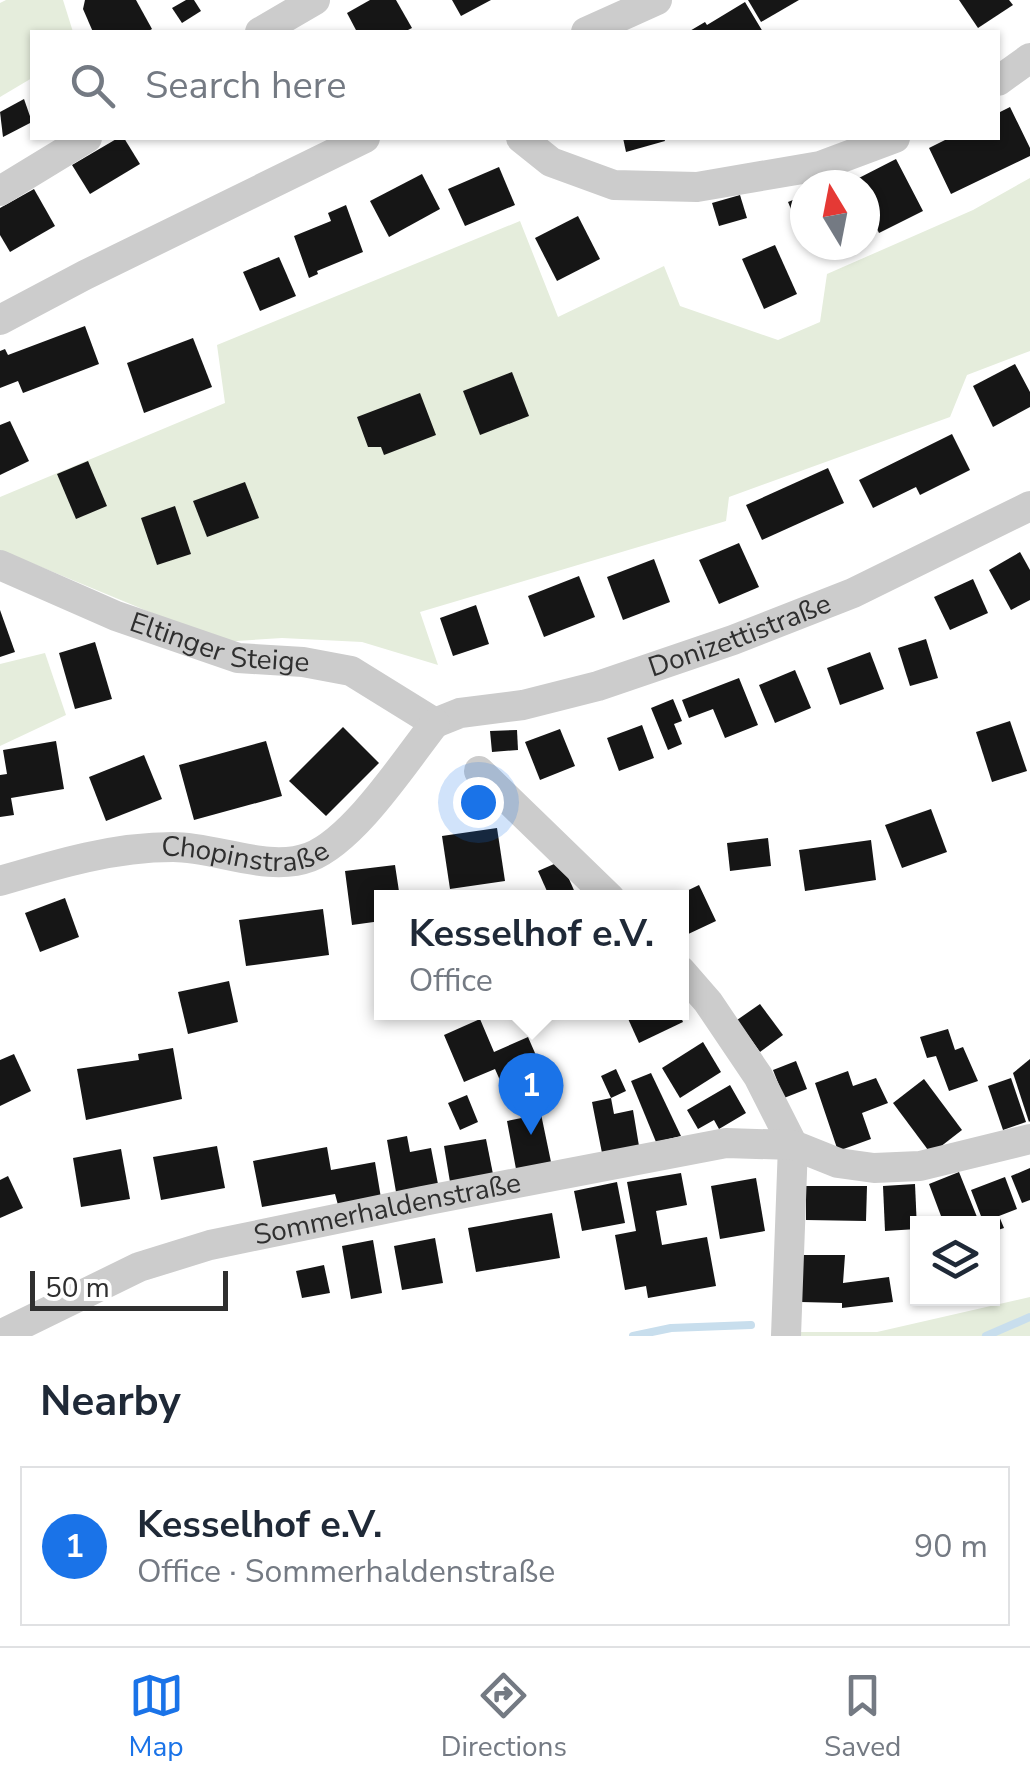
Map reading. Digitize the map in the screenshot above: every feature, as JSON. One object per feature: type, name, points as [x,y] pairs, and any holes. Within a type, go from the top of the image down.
[{"type":"street","points":[[263,30],[315,0]]},
{"type":"street","points":[[590,30],[657,0]]},
{"type":"street","points":[[1000,80],[1030,58]]},
{"type":"street","points":[[0,191],[84,140]]},
{"type":"street","points":[[0,320],[85,274],[361,140]]},
{"type":"street","points":[[524,140],[551,162],[614,185],[697,187],[820,166],[890,140]]},
{"type":"street","name":"Donizettistraße","points":[[435,722],[460,713],[523,705],[598,686],[733,640],[852,593],[1030,506]]},
{"type":"street","name":"Eltinger Steige","points":[[0,565],[116,616],[238,658],[303,662],[351,671],[435,722]]},
{"type":"street","name":"Chopinstraße","points":[[0,881],[120,850],[177,847],[284,862],[310,857],[329,845],[373,803],[435,722]]},
{"type":"street","points":[[479,771],[602,890]]},
{"type":"street","points":[[689,980],[758,1076],[792,1145],[786,1336]]},
{"type":"street","name":"Sommerhaldenstraße","points":[[0,1335],[138,1267],[210,1245],[424,1200],[726,1143],[792,1145],[838,1162],[874,1168],[920,1166],[1030,1138]]},
{"type":"green space","points":[[63,0],[72,30],[30,30],[30,79],[0,97],[0,3]]},
{"type":"green space","points":[[1030,178],[1030,351],[967,375],[950,417],[729,497],[726,521],[420,612],[438,665],[362,642],[282,638],[222,642],[0,550],[0,497],[225,403],[217,345],[520,221],[558,317],[664,266],[680,306],[778,340],[820,322],[827,274],[859,260],[880,260],[880,251],[973,210]]},
{"type":"green space","points":[[45,653],[66,715],[0,746],[0,664]]},
{"type":"green space","points":[[1030,1297],[1030,1336],[800,1336],[801,1332],[877,1332]]},
{"type":"building","points":[[85,0],[136,0],[152,29],[92,30],[83,9]]},
{"type":"building","points":[[194,0],[201,11],[182,23],[172,8]]},
{"type":"building","points":[[370,0],[396,0],[412,28],[356,30],[347,13]]},
{"type":"building","points":[[452,0],[491,0],[461,16]]},
{"type":"building","points":[[748,0],[799,0],[761,22]]},
{"type":"building","points":[[959,0],[1009,0],[1013,5],[978,28]]},
{"type":"building","points":[[745,2],[762,30],[691,30],[705,22],[707,25]]},
{"type":"building","points":[[24,99],[30,123],[3,137],[0,112]]},
{"type":"building","points":[[1010,107],[1030,148],[1030,156],[951,194],[929,148],[945,140],[1000,140],[1000,112]]},
{"type":"building","points":[[115,140],[125,140],[140,164],[90,194],[72,165]]},
{"type":"building","points":[[623,140],[665,141],[626,152]]},
{"type":"building","points":[[896,159],[923,211],[880,232],[880,170],[874,170]]},
{"type":"building","points":[[499,167],[515,205],[465,226],[448,189]]},
{"type":"building","points":[[422,174],[440,209],[389,237],[370,201]]},
{"type":"building","points":[[34,189],[55,226],[10,252],[0,235],[0,208]]},
{"type":"building","points":[[740,195],[747,218],[719,226],[712,203]]},
{"type":"building","points":[[346,205],[363,252],[309,278],[294,236],[331,221],[328,213]]},
{"type":"building","points":[[578,216],[600,259],[557,281],[535,238]]},
{"type":"building","points":[[775,245],[797,294],[764,309],[742,259]]},
{"type":"building","points":[[279,257],[296,296],[260,311],[243,272]]},
{"type":"building","points":[[85,326],[99,364],[23,393],[18,381],[0,388],[0,351],[5,349],[8,355]]},
{"type":"building","points":[[193,338],[212,387],[144,413],[127,363]]},
{"type":"building","points":[[1015,364],[1030,392],[1030,407],[993,427],[973,386]]},
{"type":"building","points":[[512,372],[529,416],[480,435],[463,391]]},
{"type":"building","points":[[420,393],[436,435],[384,455],[381,447],[368,447],[357,417]]},
{"type":"building","points":[[10,421],[29,461],[0,475],[0,425]]},
{"type":"building","points":[[952,434],[970,470],[920,495],[916,487],[873,508],[859,480]]},
{"type":"building","points":[[88,461],[107,506],[76,519],[57,474]]},
{"type":"building","points":[[828,468],[844,503],[762,540],[746,505]]},
{"type":"building","points":[[245,482],[259,518],[207,537],[193,501]]},
{"type":"building","points":[[175,506],[191,554],[157,565],[141,518]]},
{"type":"building","points":[[739,543],[759,587],[719,604],[699,560]]},
{"type":"building","points":[[1020,552],[1030,570],[1030,600],[1011,610],[989,570]]},
{"type":"building","points":[[654,559],[670,602],[623,620],[607,577]]},
{"type":"building","points":[[579,576],[595,617],[544,637],[528,596]]},
{"type":"building","points":[[973,579],[988,613],[950,630],[934,597]]},
{"type":"building","points":[[476,605],[489,644],[453,656],[440,618]]},
{"type":"building","points":[[0,610],[15,652],[0,657]]},
{"type":"building","points":[[926,639],[938,678],[910,686],[898,648]]},
{"type":"building","points":[[95,642],[112,699],[75,709],[59,653]]},
{"type":"building","points":[[870,652],[884,689],[840,705],[827,668]]},
{"type":"building","points":[[795,670],[811,708],[775,723],[759,685]]},
{"type":"building","points":[[739,678],[758,725],[725,738],[713,709],[689,718],[682,700]]},
{"type":"building","points":[[673,699],[682,721],[674,724],[682,744],[668,750],[651,708]]},
{"type":"building","points":[[1010,721],[1027,771],[992,782],[976,732]]},
{"type":"building","points":[[642,725],[654,758],[619,771],[607,738]]},
{"type":"building","points":[[343,727],[379,763],[326,816],[289,781]]},
{"type":"building","points":[[560,729],[575,766],[540,780],[525,742]]},
{"type":"building","points":[[517,730],[518,750],[492,752],[490,731]]},
{"type":"building","points":[[56,741],[64,789],[11,798],[14,815],[0,817],[0,775],[7,774],[3,750]]},
{"type":"building","points":[[266,741],[282,796],[194,820],[179,765]]},
{"type":"building","points":[[144,755],[162,799],[106,821],[89,777]]},
{"type":"building","points":[[931,809],[947,852],[902,868],[885,825]]},
{"type":"building","points":[[497,828],[505,881],[450,889],[442,836]]},
{"type":"building","points":[[768,838],[771,866],[730,871],[727,843]]},
{"type":"building","points":[[871,840],[876,880],[805,891],[799,850]]},
{"type":"building","points":[[561,861],[574,890],[546,890],[538,871]]},
{"type":"building","points":[[395,865],[399,890],[374,890],[374,922],[352,925],[345,871]]},
{"type":"building","points":[[699,885],[716,921],[689,934],[689,890]]},
{"type":"building","points":[[65,898],[79,937],[40,952],[25,913]]},
{"type":"building","points":[[323,909],[329,955],[246,966],[239,920]]},
{"type":"building","points":[[229,981],[238,1022],[188,1034],[178,992]]},
{"type":"building","points":[[760,1004],[783,1035],[760,1052],[737,1020]]},
{"type":"building","points":[[480,1020],[494,1052],[528,1037],[545,1076],[527,1084],[535,1103],[514,1112],[495,1069],[464,1082],[444,1035]]},
{"type":"building","points":[[629,1020],[682,1020],[683,1022],[639,1043]]},
{"type":"building","points":[[948,1029],[955,1050],[963,1047],[978,1081],[949,1091],[936,1056],[927,1058],[920,1037]]},
{"type":"building","points":[[703,1042],[721,1072],[680,1098],[662,1068]]},
{"type":"building","points":[[173,1048],[182,1099],[86,1120],[77,1069],[139,1060],[138,1054]]},
{"type":"building","points":[[14,1054],[31,1091],[0,1106],[0,1060]]},
{"type":"building","points":[[1030,1059],[1030,1121],[1029,1122],[1013,1073]]},
{"type":"building","points":[[796,1061],[807,1089],[784,1098],[773,1070]]},
{"type":"building","points":[[616,1069],[626,1091],[611,1098],[601,1076]]},
{"type":"building","points":[[848,1071],[853,1086],[876,1078],[888,1103],[862,1113],[871,1139],[838,1151],[815,1083]]},
{"type":"building","points":[[651,1073],[681,1136],[656,1142],[631,1081]]},
{"type":"building","points":[[1011,1078],[1026,1122],[1003,1130],[988,1086]]},
{"type":"building","points":[[924,1079],[962,1130],[931,1154],[893,1103]]},
{"type":"building","points":[[730,1085],[746,1113],[719,1129],[714,1120],[698,1129],[687,1110]]},
{"type":"building","points":[[467,1095],[478,1122],[460,1130],[448,1103]]},
{"type":"building","points":[[611,1098],[614,1114],[633,1110],[639,1146],[602,1153],[592,1102]]},
{"type":"building","points":[[541,1114],[551,1162],[516,1169],[507,1121]]},
{"type":"building","points":[[407,1136],[410,1152],[431,1148],[438,1184],[396,1192],[387,1140]]},
{"type":"building","points":[[486,1139],[493,1174],[450,1182],[444,1146]]},
{"type":"building","points":[[217,1146],[225,1188],[161,1200],[153,1157]]},
{"type":"building","points":[[327,1147],[331,1170],[375,1162],[381,1198],[338,1205],[335,1194],[262,1207],[253,1161]]},
{"type":"building","points":[[121,1149],[130,1199],[81,1207],[73,1158]]},
{"type":"building","points":[[1030,1168],[1030,1200],[1022,1203],[1011,1176]]},
{"type":"building","points":[[959,1172],[977,1216],[941,1216],[929,1184]]},
{"type":"building","points":[[681,1173],[687,1205],[656,1211],[662,1245],[707,1237],[716,1286],[648,1298],[646,1286],[625,1290],[615,1235],[636,1231],[627,1182]]},
{"type":"building","points":[[8,1176],[23,1208],[0,1218],[0,1180]]},
{"type":"building","points":[[1005,1177],[1017,1209],[999,1216],[981,1216],[971,1190]]},
{"type":"building","points":[[756,1178],[765,1231],[720,1239],[711,1186]]},
{"type":"building","points":[[617,1182],[625,1223],[582,1231],[574,1191]]},
{"type":"building","points":[[915,1184],[916,1216],[910,1216],[910,1229],[885,1231],[883,1186]]},
{"type":"building","points":[[806,1186],[867,1186],[866,1221],[806,1220]]},
{"type":"building","points":[[552,1213],[560,1258],[476,1272],[468,1228]]},
{"type":"building","points":[[435,1238],[443,1283],[402,1290],[394,1246]]},
{"type":"building","points":[[373,1240],[382,1293],[351,1299],[342,1246]]},
{"type":"building","points":[[802,1255],[845,1255],[843,1283],[889,1277],[893,1302],[842,1308],[842,1303],[801,1302]]},
{"type":"building","points":[[324,1265],[330,1293],[302,1298],[296,1271]]},
{"type":"waterway","points":[[986,1336],[1030,1317]]},
{"type":"waterway","points":[[633,1336],[671,1328],[751,1325]]},
{"type":"place","name":"Kesselhof e.V.","points":[[531,1135]]}]
